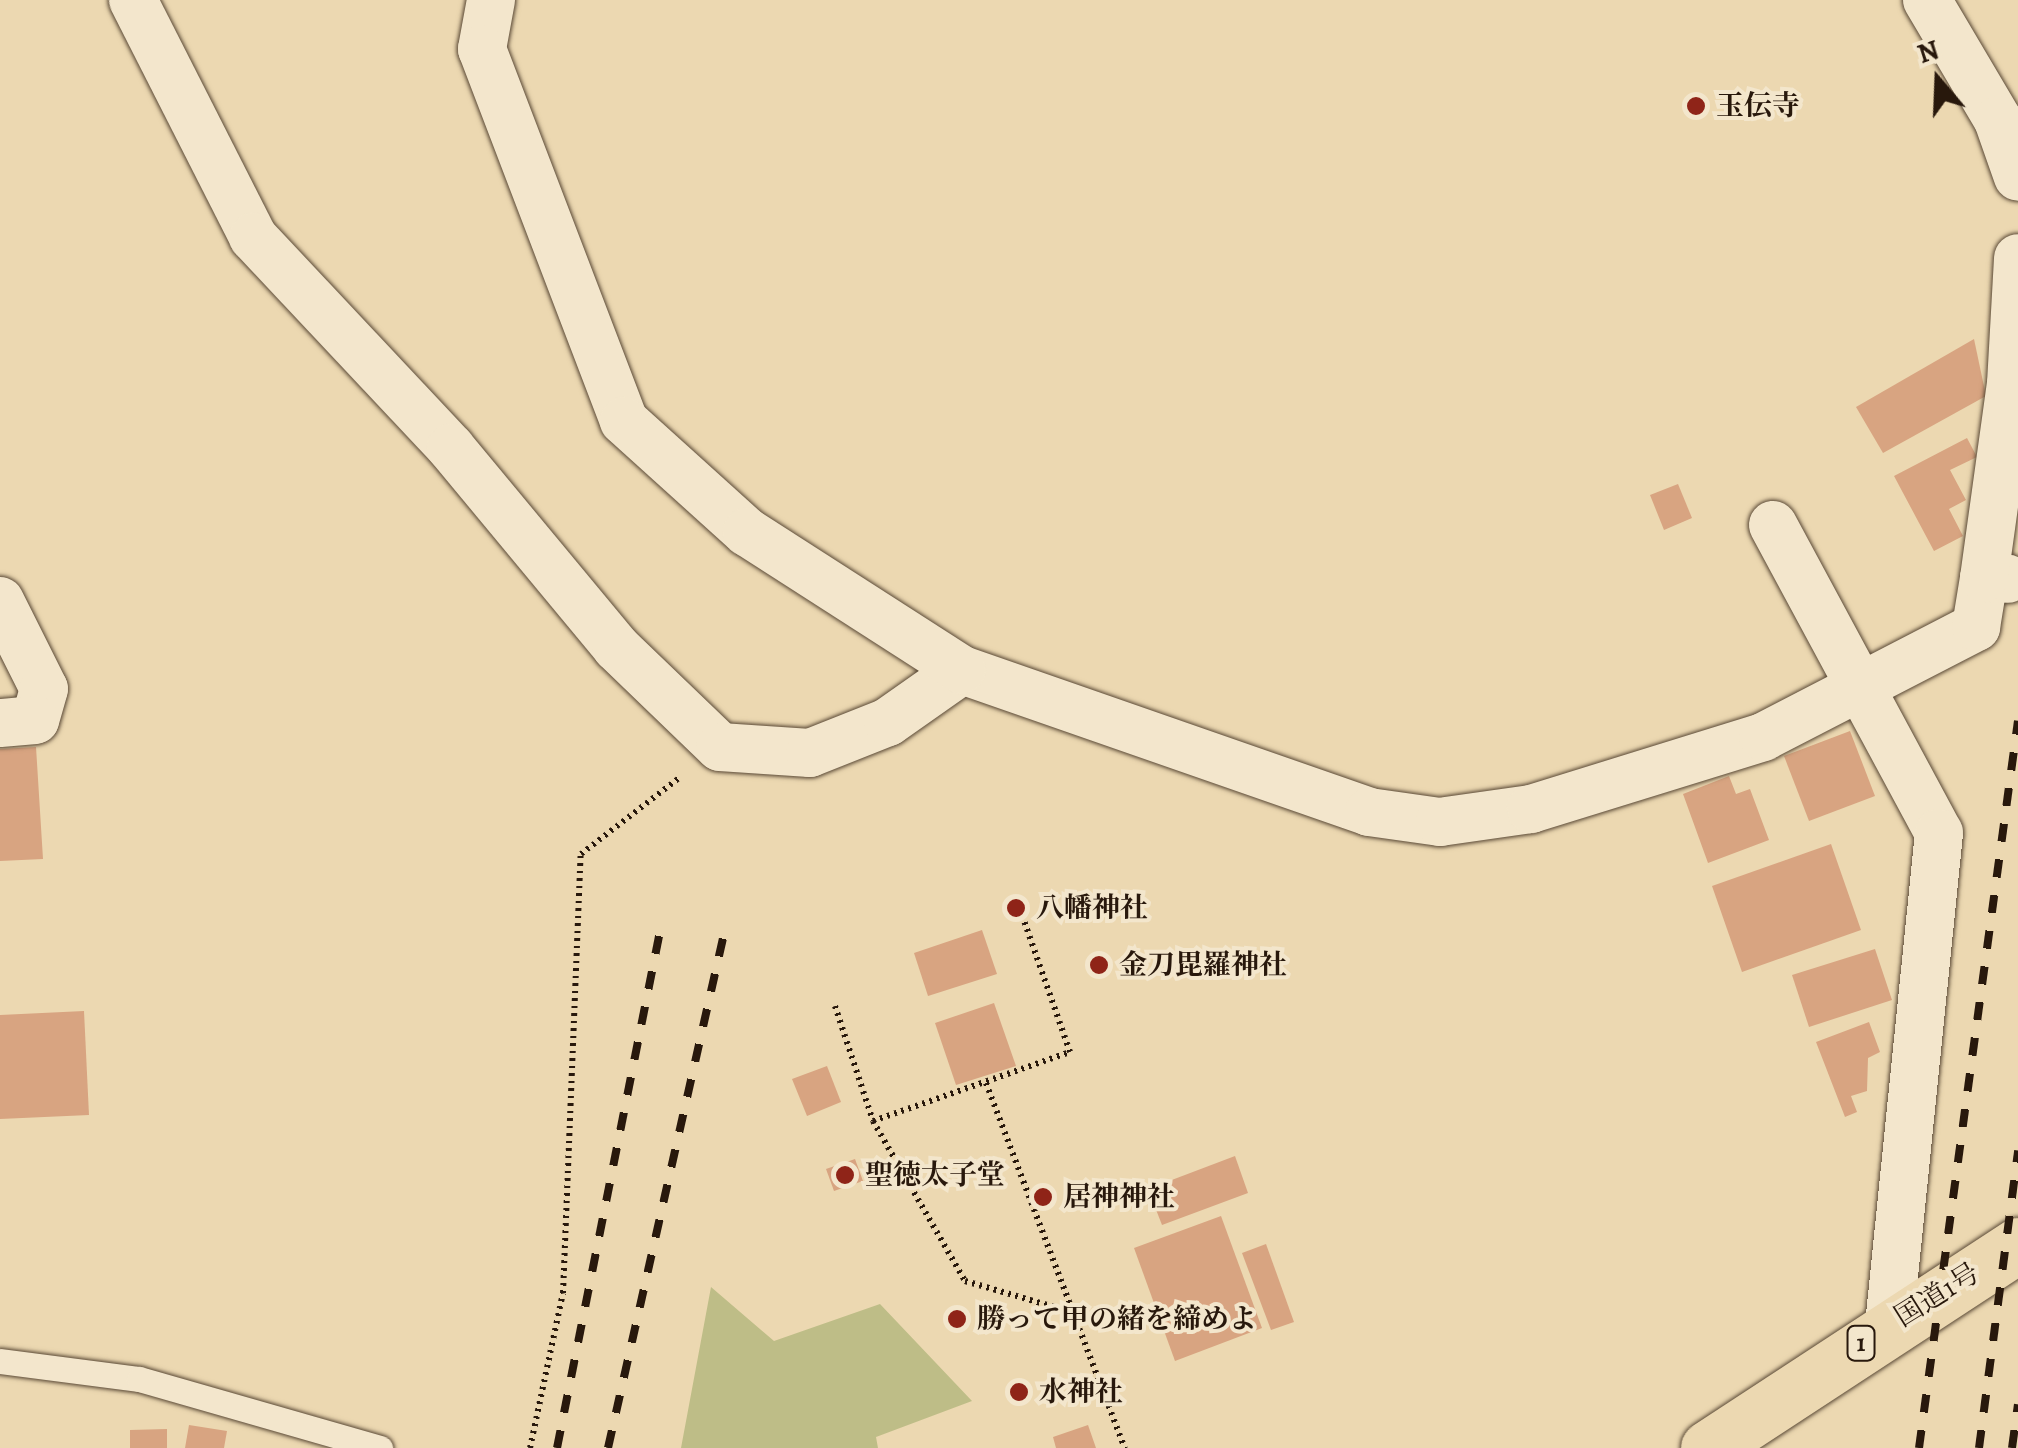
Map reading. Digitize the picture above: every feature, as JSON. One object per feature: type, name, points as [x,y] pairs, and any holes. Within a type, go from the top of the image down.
[{"type":"highway","name":"国道1号","points":[[1708,1448],[1889,1324],[2018,1245]]},
{"type":"street","points":[[133,0],[253,236],[452,448],[616,647],[720,747],[810,754],[888,722],[962,670]]},
{"type":"street","points":[[491,0],[482,49],[624,420],[699,496],[747,532],[962,670],[1368,812],[1440,822],[1530,809],[1745,743],[1862,691],[1976,627],[1996,578],[2018,258]]},
{"type":"street","points":[[1927,0],[1998,120],[2018,177]]},
{"type":"street","points":[[1774,525],[1939,833],[1889,1324]]},
{"type":"street","points":[[0,601],[44,688],[35,720],[0,723]]},
{"type":"lane","points":[[0,1361],[139,1379],[380,1448]]},
{"type":"path","points":[[530,1448],[563,1293],[581,854],[720,747]]},
{"type":"path","points":[[873,1121],[1070,1052],[1024,921]]},
{"type":"path","points":[[835,1006],[873,1121],[965,1281],[1069,1311]]},
{"type":"path","points":[[986,1083],[1069,1311],[1125,1448]]},
{"type":"shaded area","points":[[711,1287],[774,1341],[880,1304],[972,1401],[876,1437],[878,1448],[681,1448]]},
{"type":"building","points":[[1974,339],[1986,396],[1883,453],[1856,407]]},
{"type":"building","points":[[1967,438],[1977,457],[1950,470],[1966,500],[1949,509],[1963,536],[1934,551],[1894,476]]},
{"type":"building","points":[[1678,484],[1692,518],[1664,530],[1650,495]]},
{"type":"building","points":[[1850,731],[1875,796],[1809,821],[1784,756]]},
{"type":"building","points":[[36,747],[43,859],[0,861],[0,749]]},
{"type":"building","points":[[1729,776],[1736,794],[1750,789],[1769,840],[1708,863],[1683,794]]},
{"type":"building","points":[[1831,844],[1861,930],[1742,972],[1712,886]]},
{"type":"building","points":[[982,930],[997,974],[928,996],[914,953]]},
{"type":"building","points":[[1875,949],[1892,1000],[1809,1027],[1792,975]]},
{"type":"building","points":[[994,1003],[1016,1066],[956,1085],[935,1023]]},
{"type":"building","points":[[84,1011],[89,1115],[0,1119],[0,1015]]},
{"type":"building","points":[[1869,1022],[1880,1052],[1868,1058],[1867,1091],[1851,1096],[1857,1112],[1845,1117],[1816,1042]]},
{"type":"building","points":[[827,1066],[841,1102],[807,1116],[792,1079]]},
{"type":"building","points":[[1235,1156],[1248,1193],[1162,1225],[1148,1189]]},
{"type":"building","name":"聖徳太子堂","points":[[855,1159],[863,1181],[834,1191],[826,1169]]},
{"type":"building","points":[[1221,1216],[1262,1328],[1175,1361],[1134,1248]]},
{"type":"building","points":[[1266,1244],[1294,1322],[1271,1330],[1242,1253]]},
{"type":"building","points":[[189,1425],[227,1431],[224,1448],[185,1448]]},
{"type":"building","points":[[1088,1425],[1096,1448],[1056,1448],[1053,1437]]},
{"type":"building","points":[[167,1429],[167,1448],[130,1448],[130,1430]]},
{"type":"railway","points":[[1919,1448],[2018,721]]},
{"type":"railway","points":[[557,1448],[660,931]]},
{"type":"railway","points":[[608,1448],[723,938]]},
{"type":"railway","points":[[1979,1448],[2018,1151]]},
{"type":"railway","points":[[2012,1448],[2018,1404]]},
{"type":"place","name":"玉伝寺","points":[[1696,106]]},
{"type":"place","name":"八幡神社","points":[[1016,908]]},
{"type":"place","name":"金刀毘羅神社","points":[[1099,965]]},
{"type":"place","name":"聖徳太子堂","points":[[845,1175]]},
{"type":"place","name":"居神神社","points":[[1043,1197]]},
{"type":"place","name":"勝って甲の緒を締めよ","points":[[957,1319]]},
{"type":"place","name":"水神社","points":[[1019,1392]]}]
